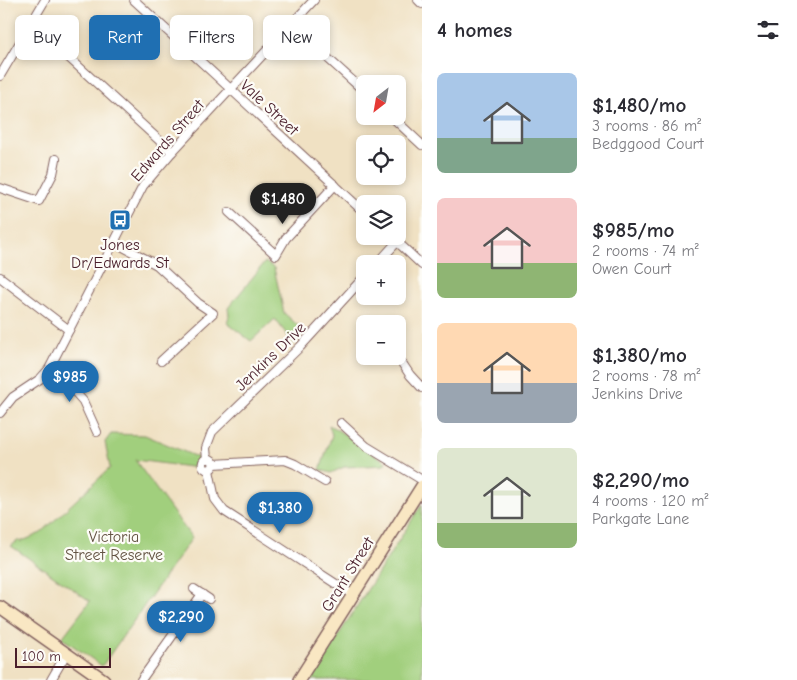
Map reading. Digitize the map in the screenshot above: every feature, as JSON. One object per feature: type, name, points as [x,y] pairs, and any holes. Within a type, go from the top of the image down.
[{"type":"street","points":[[36,15],[45,0]]},
{"type":"street","name":"Vale Street","points":[[134,0],[356,205]]},
{"type":"street","name":"Edwards Street","points":[[300,15],[314,0]]},
{"type":"street","points":[[418,0],[422,4]]},
{"type":"street","points":[[0,76],[15,50]]},
{"type":"street","name":"Edwards Street","points":[[0,413],[13,397],[40,379],[49,369],[143,186],[172,152],[263,55]]},
{"type":"street","points":[[71,60],[172,152]]},
{"type":"street","points":[[330,60],[356,84]]},
{"type":"street","points":[[401,125],[422,144]]},
{"type":"street","points":[[0,188],[39,201],[53,174],[56,159]]},
{"type":"street","points":[[229,212],[276,255],[286,238],[335,185]]},
{"type":"street","points":[[114,242],[157,265],[198,303],[212,313],[161,361]]},
{"type":"street","points":[[400,245],[422,265]]},
{"type":"street","points":[[0,277],[69,330]]},
{"type":"street","name":"Jenkins Drive","points":[[353,595],[224,511],[215,499],[206,448],[212,432],[300,348],[356,286]]},
{"type":"street","points":[[403,365],[422,388]]},
{"type":"street","points":[[49,369],[83,401],[97,432]]},
{"type":"street","points":[[341,423],[366,446],[422,480]]},
{"type":"street","points":[[210,464],[285,460],[325,482]]},
{"type":"street","name":"Grant Street","points":[[298,680],[422,486]]},
{"type":"street","points":[[194,589],[209,599]]},
{"type":"street","points":[[141,680],[202,594]]},
{"type":"street","points":[[0,607],[104,680]]},
{"type":"street","points":[[51,680],[66,654]]},
{"type":"green space","points":[[265,262],[274,268],[284,313],[305,332],[294,344],[275,319],[251,341],[227,323],[229,316],[228,308]]},
{"type":"green space","points":[[329,425],[386,462],[384,465],[344,467],[331,473],[320,470],[332,435]]},
{"type":"green space","name":"Victoria Street Reserve","points":[[111,434],[145,435],[199,458],[198,468],[135,460],[192,538],[102,666],[62,638],[90,601],[11,546],[19,540],[20,542],[41,533],[110,468],[105,442]]},
{"type":"green space","points":[[422,504],[422,680],[310,680]]},
{"type":"place","name":"Jones Dr/Edwards St","points":[[120,220]]}]
